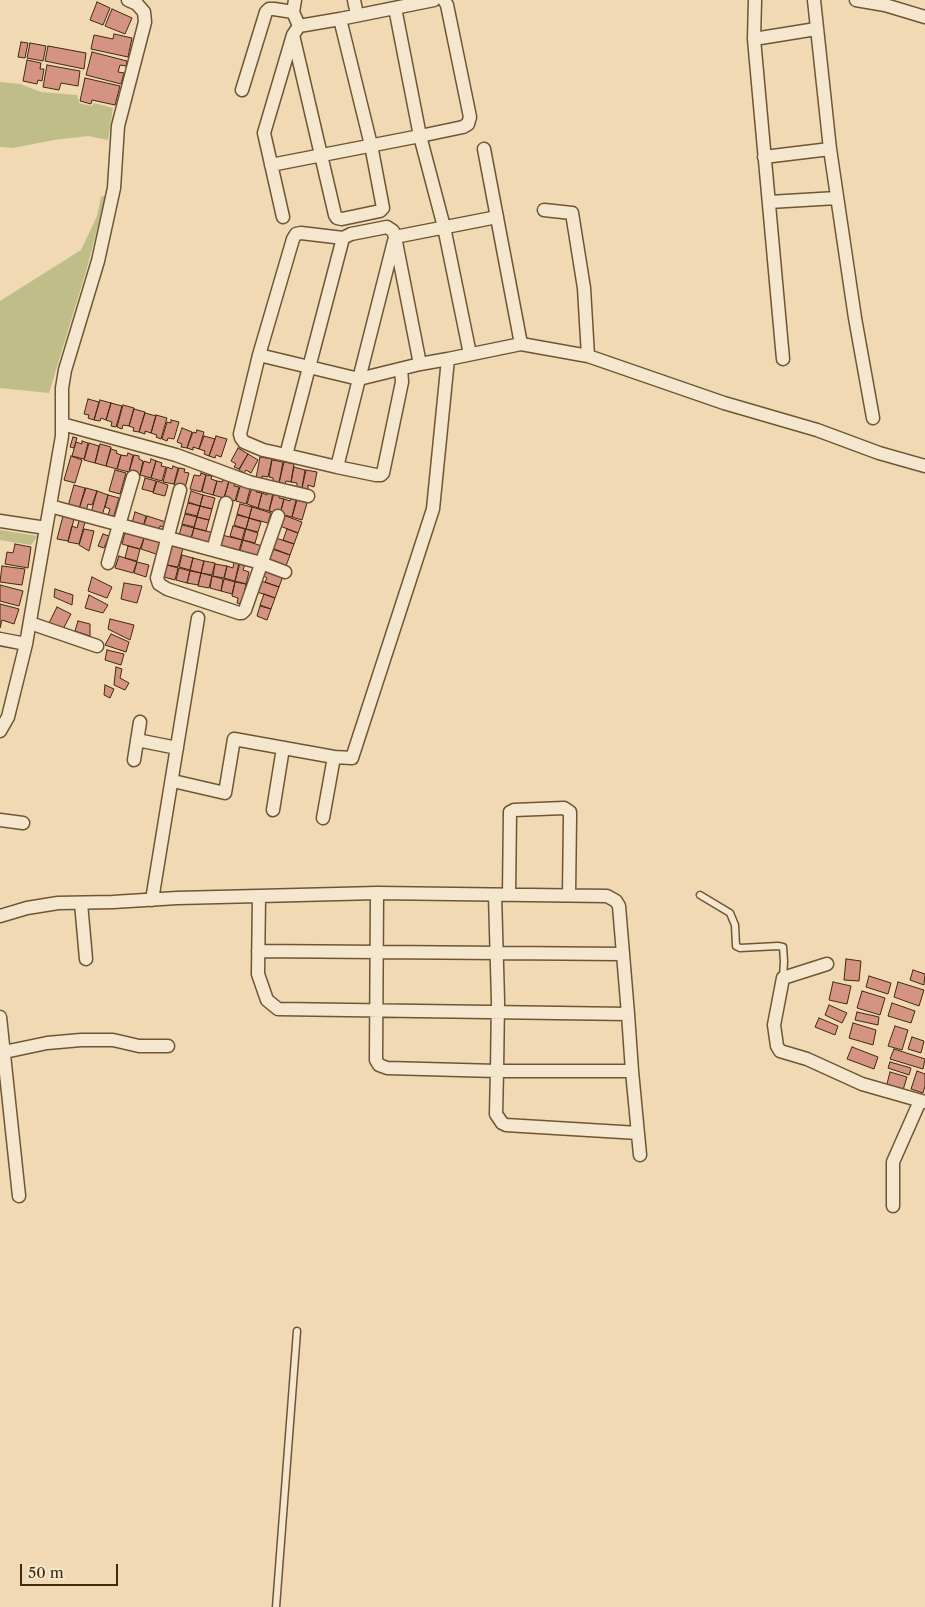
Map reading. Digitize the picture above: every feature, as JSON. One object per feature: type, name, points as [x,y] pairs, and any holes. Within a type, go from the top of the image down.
[{"type":"street","points":[[0,732],[8,717],[30,623],[62,436],[64,370],[98,262],[114,188],[118,126],[145,22],[144,12],[137,4],[128,0]]},
{"type":"street","points":[[354,0],[357,15]]},
{"type":"street","points":[[296,30],[357,15],[434,0]]},
{"type":"street","points":[[271,165],[420,136],[463,127],[468,124],[470,118],[447,5],[444,0]]},
{"type":"street","points":[[755,0],[754,39],[783,358]]},
{"type":"street","points":[[814,0],[830,150],[855,318],[873,418]]},
{"type":"street","points":[[856,0],[886,3],[925,17]]},
{"type":"street","points":[[242,90],[266,12],[269,9],[294,6],[296,30],[320,156],[335,215],[337,218],[380,211],[383,208],[370,145],[340,19]]},
{"type":"street","points":[[395,8],[420,136],[444,227],[470,354]]},
{"type":"street","points":[[754,39],[816,29]]},
{"type":"street","points":[[283,217],[264,133],[296,30]]},
{"type":"street","points":[[484,149],[521,344]]},
{"type":"street","points":[[764,157],[830,150]]},
{"type":"street","points":[[769,202],[837,198]]},
{"type":"street","points":[[544,210],[572,213],[584,288],[588,356]]},
{"type":"street","points":[[395,237],[497,217]]},
{"type":"street","points":[[401,369],[402,382],[383,473],[381,475],[376,476],[263,450],[244,442],[241,438],[240,434],[259,355],[296,234],[343,238],[351,234],[387,227],[393,231],[420,364]]},
{"type":"street","points":[[337,467],[395,237]]},
{"type":"street","points":[[286,455],[343,238]]},
{"type":"street","points":[[259,355],[359,379],[420,364],[521,344],[588,356],[724,403],[817,430],[879,453],[925,466]]},
{"type":"street","points":[[173,781],[225,793],[234,739],[352,758],[433,510],[448,358]]},
{"type":"street","points":[[62,424],[176,454],[249,482],[308,496]]},
{"type":"street","points":[[108,563],[133,477]]},
{"type":"street","points":[[180,490],[157,578],[159,584],[168,589],[239,613],[245,610],[278,516]]},
{"type":"street","points":[[213,550],[226,503]]},
{"type":"street","points":[[50,506],[261,563],[285,572]]},
{"type":"street","points":[[0,521],[46,528]]},
{"type":"street","points":[[152,900],[173,781],[198,618]]},
{"type":"street","points":[[30,623],[97,646]]},
{"type":"street","points":[[0,639],[26,644]]},
{"type":"street","points":[[134,760],[140,722]]},
{"type":"street","points":[[137,740],[177,748]]},
{"type":"street","points":[[273,810],[282,748]]},
{"type":"street","points":[[323,818],[334,756]]},
{"type":"street","points":[[509,895],[510,812],[514,810],[564,808],[570,812],[569,895]]},
{"type":"street","points":[[0,820],[23,823]]},
{"type":"street","points":[[377,892],[376,1060],[379,1065],[387,1068],[497,1071],[632,1071]]},
{"type":"street","points":[[0,916],[27,908],[58,903],[377,892],[607,896],[616,900],[619,906],[640,1155]]},
{"type":"street","points":[[495,895],[498,952],[496,1114],[502,1123],[506,1125],[638,1132]]},
{"type":"street","points":[[258,896],[258,974],[261,988],[267,1000],[278,1009],[628,1014]]},
{"type":"street","points":[[81,903],[86,959]]},
{"type":"street","points":[[258,951],[623,954]]},
{"type":"street","points":[[827,964],[782,978],[774,1025],[776,1046],[780,1052],[807,1059],[862,1084],[923,1101],[893,1162],[893,1206]]},
{"type":"street","points":[[0,1017],[1,1053],[19,1196]]},
{"type":"street","points":[[1,1053],[47,1043],[81,1040],[113,1040],[139,1046],[168,1046]]},
{"type":"lane","points":[[700,895],[730,913],[735,925],[736,946],[740,948],[783,947],[782,978]]},
{"type":"lane","points":[[276,1607],[297,1331]]},
{"type":"shaded area","points":[[0,82],[20,84],[41,92],[77,95],[79,103],[92,106],[94,103],[113,108],[108,140],[88,136],[13,148],[0,147]]},
{"type":"shaded area","points":[[106,195],[87,268],[49,393],[0,388],[0,301],[81,250],[97,216],[101,197]]},
{"type":"shaded area","points":[[0,530],[38,536],[31,545],[12,542],[0,540]]},
{"type":"building","points":[[97,2],[110,8],[103,25],[90,20]]},
{"type":"building","points":[[112,9],[132,18],[125,34],[105,26]]},
{"type":"building","points":[[114,34],[132,38],[128,57],[91,49],[94,35],[113,39]]},
{"type":"building","points":[[21,42],[28,43],[25,58],[18,57]]},
{"type":"building","points":[[30,43],[46,46],[43,61],[27,58]]},
{"type":"building","points":[[48,46],[86,53],[84,69],[45,61]]},
{"type":"building","points":[[92,52],[127,61],[126,66],[120,65],[118,72],[124,73],[121,84],[86,75]]},
{"type":"building","points":[[27,60],[41,63],[40,69],[44,69],[42,81],[38,80],[37,84],[23,81]]},
{"type":"building","points":[[47,65],[80,71],[78,86],[61,83],[59,90],[43,87]]},
{"type":"building","points":[[85,78],[120,86],[115,105],[92,100],[91,104],[80,101]]},
{"type":"building","points":[[88,399],[99,402],[94,420],[88,418],[89,415],[84,414]]},
{"type":"building","points":[[100,400],[111,403],[106,420],[101,418],[100,421],[94,420]]},
{"type":"building","points":[[111,403],[122,406],[116,427],[111,426],[112,422],[106,420]]},
{"type":"building","points":[[123,405],[134,408],[129,426],[123,425],[122,429],[117,427]]},
{"type":"building","points":[[134,409],[145,412],[139,432],[133,431],[134,428],[129,426]]},
{"type":"building","points":[[145,413],[156,416],[151,433],[145,431],[145,434],[139,432]]},
{"type":"building","points":[[156,415],[167,418],[161,439],[151,433]]},
{"type":"building","points":[[171,420],[179,422],[174,439],[168,438],[167,441],[162,439],[167,422],[171,423]]},
{"type":"building","points":[[182,428],[192,432],[187,448],[181,447],[182,444],[177,442]]},
{"type":"building","points":[[197,430],[204,432],[199,449],[187,448],[193,432],[196,433]]},
{"type":"building","points":[[204,436],[215,439],[209,456],[204,454],[205,451],[199,449]]},
{"type":"building","points":[[216,436],[227,439],[221,457],[216,455],[215,458],[209,456]]},
{"type":"building","points":[[73,437],[77,438],[74,448],[70,447]]},
{"type":"building","points":[[82,441],[88,443],[84,459],[72,456],[76,442],[82,444]]},
{"type":"building","points":[[89,443],[99,446],[95,463],[84,460]]},
{"type":"building","points":[[100,444],[111,447],[106,466],[95,463]]},
{"type":"building","points":[[238,448],[248,454],[239,469],[234,467],[236,464],[231,461]]},
{"type":"building","points":[[111,449],[121,455],[117,469],[106,466]]},
{"type":"building","points":[[128,453],[133,455],[129,472],[117,469],[121,455],[127,456]]},
{"type":"building","points":[[248,454],[258,460],[251,473],[246,470],[244,473],[239,470]]},
{"type":"building","points":[[134,455],[139,456],[139,459],[143,461],[140,475],[129,472]]},
{"type":"building","points":[[71,456],[82,460],[75,483],[64,480]]},
{"type":"building","points":[[260,457],[272,459],[268,477],[262,476],[262,479],[256,478]]},
{"type":"building","points":[[151,459],[156,461],[151,478],[140,475],[144,461],[150,463]]},
{"type":"building","points":[[272,460],[283,462],[279,483],[269,477]]},
{"type":"building","points":[[156,461],[162,463],[161,466],[166,467],[162,481],[151,478]]},
{"type":"building","points":[[284,462],[294,464],[291,482],[286,481],[285,484],[279,483]]},
{"type":"building","points":[[173,466],[178,468],[174,484],[163,482],[167,467],[172,469]]},
{"type":"building","points":[[294,467],[305,470],[302,488],[297,487],[297,483],[291,482]]},
{"type":"building","points":[[179,468],[185,469],[184,472],[189,473],[185,488],[174,485]]},
{"type":"building","points":[[115,470],[126,473],[120,494],[109,491]]},
{"type":"building","points":[[306,470],[317,472],[314,487],[308,485],[308,489],[302,488]]},
{"type":"building","points":[[201,473],[206,475],[201,492],[190,489],[194,475],[200,476]]},
{"type":"building","points":[[206,475],[212,476],[211,479],[217,481],[213,495],[202,492]]},
{"type":"building","points":[[145,478],[156,481],[153,492],[142,489]]},
{"type":"building","points":[[223,480],[229,481],[224,498],[213,495],[217,481],[222,482]]},
{"type":"building","points":[[157,481],[168,485],[165,496],[153,493]]},
{"type":"building","points":[[229,481],[235,483],[234,486],[239,487],[235,501],[224,498]]},
{"type":"building","points":[[241,483],[251,486],[246,504],[236,501]]},
{"type":"building","points":[[74,485],[85,488],[79,509],[68,506]]},
{"type":"building","points":[[252,487],[257,488],[256,492],[262,493],[258,508],[247,504]]},
{"type":"building","points":[[86,488],[97,491],[92,505],[88,504],[86,511],[79,509]]},
{"type":"building","points":[[97,491],[108,495],[102,516],[91,513]]},
{"type":"building","points":[[191,491],[203,495],[200,506],[188,502]]},
{"type":"building","points":[[268,492],[273,493],[269,511],[258,508],[262,493],[267,495]]},
{"type":"building","points":[[274,493],[280,495],[279,498],[284,499],[280,514],[269,511]]},
{"type":"building","points":[[108,495],[119,498],[113,519],[107,518],[110,509],[105,507]]},
{"type":"building","points":[[203,495],[215,498],[212,509],[200,506]]},
{"type":"building","points":[[291,498],[296,500],[292,517],[280,514],[284,499],[290,501]]},
{"type":"building","points":[[297,500],[307,503],[302,520],[292,517]]},
{"type":"building","points":[[188,503],[200,506],[197,516],[185,513]]},
{"type":"building","points":[[240,504],[252,507],[249,518],[237,514]]},
{"type":"building","points":[[200,506],[212,509],[209,520],[197,517]]},
{"type":"building","points":[[252,507],[271,513],[268,523],[249,518]]},
{"type":"building","points":[[135,512],[146,516],[143,527],[132,523]]},
{"type":"building","points":[[185,514],[197,517],[194,527],[182,524]]},
{"type":"building","points":[[237,515],[249,518],[246,529],[234,525]]},
{"type":"building","points":[[283,515],[302,522],[298,533],[280,526]]},
{"type":"building","points":[[63,516],[74,519],[68,541],[57,539]]},
{"type":"building","points":[[147,516],[166,522],[164,527],[160,526],[159,531],[143,527]]},
{"type":"building","points":[[197,517],[209,520],[206,531],[194,528]]},
{"type":"building","points":[[249,518],[261,522],[258,532],[246,529]]},
{"type":"building","points":[[79,521],[85,522],[79,544],[68,542],[72,526],[77,528]]},
{"type":"building","points":[[182,525],[194,528],[191,538],[179,535]]},
{"type":"building","points":[[233,526],[245,529],[242,540],[230,536]]},
{"type":"building","points":[[194,528],[214,533],[211,544],[191,539]]},
{"type":"building","points":[[84,529],[94,531],[89,551],[79,545]]},
{"type":"building","points":[[246,529],[258,533],[255,543],[243,540]]},
{"type":"building","points":[[287,529],[298,533],[294,544],[283,540]]},
{"type":"building","points":[[125,532],[144,538],[140,549],[122,544]]},
{"type":"building","points":[[103,534],[109,536],[104,548],[98,546]]},
{"type":"building","points":[[222,535],[242,540],[239,551],[219,545]]},
{"type":"building","points":[[144,538],[163,543],[159,555],[141,549]]},
{"type":"building","points":[[276,538],[294,544],[290,555],[272,548]]},
{"type":"building","points":[[243,540],[262,546],[259,557],[240,551]]},
{"type":"building","points":[[15,544],[31,547],[28,568],[5,564],[7,552],[13,553]]},
{"type":"building","points":[[172,545],[183,548],[178,567],[167,565]]},
{"type":"building","points":[[128,546],[140,549],[137,561],[125,558]]},
{"type":"building","points":[[272,549],[290,555],[286,566],[268,560]]},
{"type":"building","points":[[182,555],[193,558],[190,570],[179,567]]},
{"type":"building","points":[[119,556],[137,562],[133,573],[115,568]]},
{"type":"building","points":[[193,558],[204,561],[201,573],[190,570]]},
{"type":"building","points":[[204,561],[215,563],[212,575],[201,573]]},
{"type":"building","points":[[234,561],[239,563],[235,581],[224,578],[227,566],[233,568]]},
{"type":"building","points":[[137,562],[149,565],[146,577],[134,573]]},
{"type":"building","points":[[240,563],[245,564],[243,570],[249,572],[246,584],[235,581]]},
{"type":"building","points":[[215,564],[227,566],[224,578],[213,576]]},
{"type":"building","points":[[167,565],[178,568],[175,580],[164,577]]},
{"type":"building","points":[[2,566],[25,569],[22,585],[0,582]]},
{"type":"building","points":[[179,568],[190,571],[187,583],[176,580]]},
{"type":"building","points":[[266,570],[283,576],[279,587],[265,582],[267,578],[264,576]]},
{"type":"building","points":[[190,571],[201,573],[198,585],[187,583]]},
{"type":"building","points":[[201,573],[212,576],[209,588],[198,586]]},
{"type":"building","points":[[212,576],[223,579],[221,591],[210,588]]},
{"type":"building","points":[[92,577],[112,587],[107,598],[88,591]]},
{"type":"building","points":[[224,579],[235,582],[232,594],[221,591]]},
{"type":"building","points":[[261,581],[279,587],[275,598],[257,592]]},
{"type":"building","points":[[235,582],[246,584],[242,604],[237,603],[238,598],[232,596]]},
{"type":"building","points":[[124,583],[142,586],[137,603],[121,599]]},
{"type":"building","points":[[0,585],[23,591],[19,606],[0,601]]},
{"type":"building","points":[[55,589],[73,595],[72,605],[54,597]]},
{"type":"building","points":[[264,594],[275,598],[271,609],[260,605]]},
{"type":"building","points":[[89,595],[108,605],[103,613],[85,608]]},
{"type":"building","points":[[0,604],[19,609],[14,624],[2,620],[0,628]]},
{"type":"building","points":[[260,606],[271,609],[267,620],[257,616]]},
{"type":"building","points":[[57,607],[71,614],[62,631],[49,623]]},
{"type":"building","points":[[110,619],[134,625],[130,640],[108,629]]},
{"type":"building","points":[[78,621],[90,624],[90,636],[75,631]]},
{"type":"building","points":[[111,634],[129,642],[126,652],[105,645]]},
{"type":"building","points":[[107,650],[124,654],[121,665],[105,660]]},
{"type":"building","points":[[116,667],[122,669],[120,678],[129,683],[125,690],[114,685]]},
{"type":"building","points":[[105,685],[114,689],[110,698],[104,695]]},
{"type":"building","points":[[846,959],[861,961],[859,981],[844,980]]},
{"type":"building","points":[[913,970],[925,974],[924,985],[910,980]]},
{"type":"building","points":[[869,976],[891,983],[888,994],[866,987]]},
{"type":"building","points":[[833,982],[851,986],[847,1004],[829,1000]]},
{"type":"building","points":[[898,982],[924,990],[919,1006],[894,997]]},
{"type":"building","points":[[862,991],[885,998],[880,1015],[857,1008]]},
{"type":"building","points":[[892,1003],[915,1011],[911,1023],[888,1016]]},
{"type":"building","points":[[829,1005],[847,1013],[842,1023],[825,1015]]},
{"type":"building","points":[[857,1012],[879,1017],[878,1025],[855,1020]]},
{"type":"building","points":[[819,1018],[838,1026],[835,1035],[815,1027]]},
{"type":"building","points":[[853,1023],[876,1030],[873,1045],[849,1038]]},
{"type":"building","points":[[895,1026],[908,1030],[902,1050],[888,1046]]},
{"type":"building","points":[[912,1037],[924,1041],[921,1053],[908,1049]]},
{"type":"building","points":[[852,1047],[878,1057],[874,1069],[847,1059]]},
{"type":"building","points":[[894,1049],[925,1059],[923,1069],[890,1059]]},
{"type":"building","points":[[890,1062],[911,1068],[909,1075],[888,1068]]},
{"type":"building","points":[[917,1071],[925,1074],[923,1093],[911,1089]]},
{"type":"building","points":[[890,1072],[907,1077],[903,1090],[887,1084]]}]
